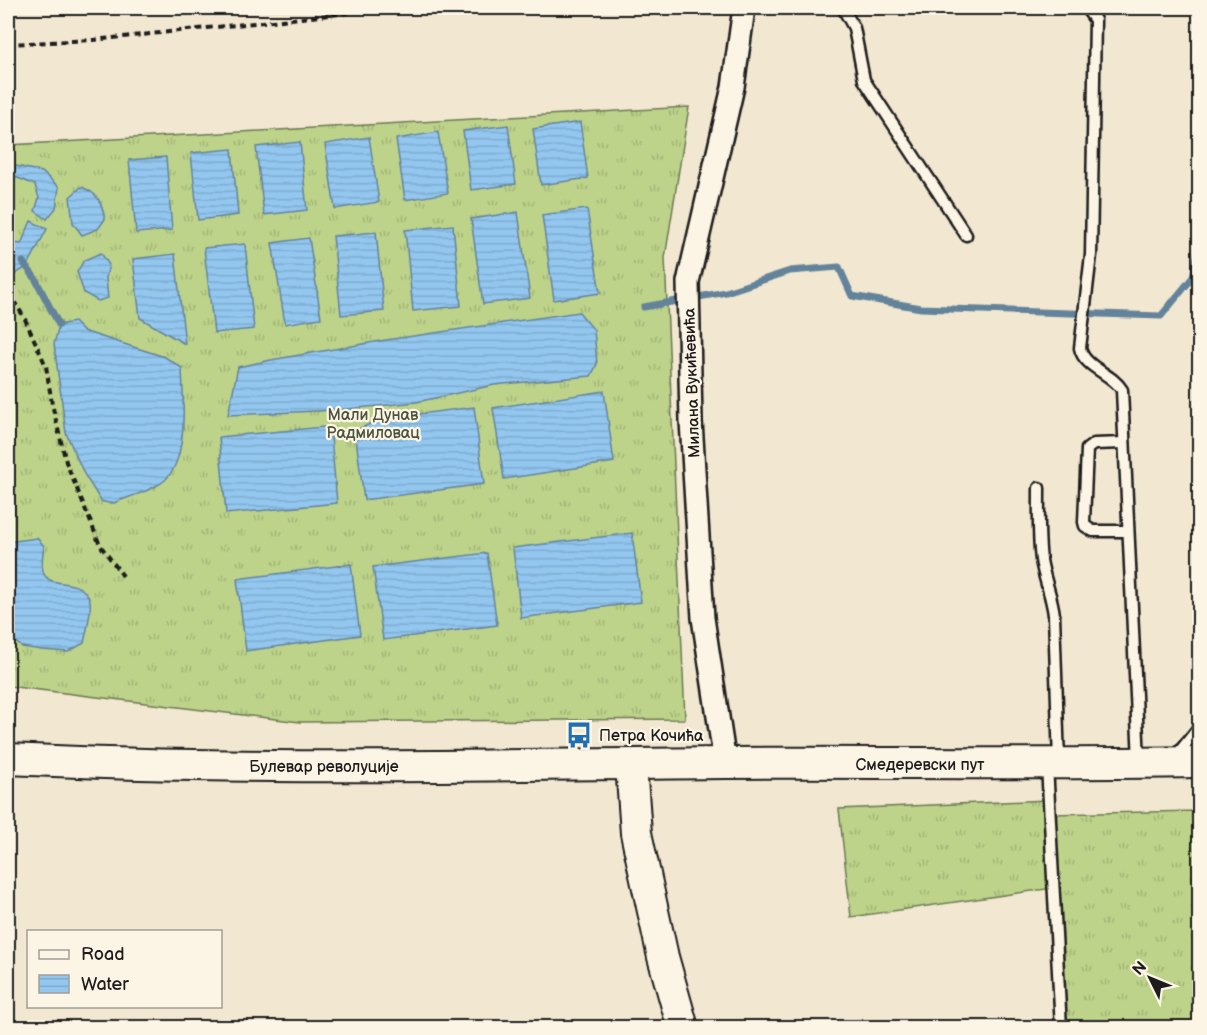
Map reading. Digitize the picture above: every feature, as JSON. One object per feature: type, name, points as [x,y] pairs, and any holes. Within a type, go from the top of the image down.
[{"type":"main road","name":"Булевар револуције","points":[[8,759],[245,766],[635,765]]},
{"type":"main road","name":"Смедеревски пут","points":[[635,765],[1185,762]]},
{"type":"main road","points":[[635,765],[636,833],[663,957],[683,1028]]},
{"type":"street","name":"Милана Вукићевића","points":[[725,763],[704,618],[691,421],[688,282],[734,87],[744,8]]},
{"type":"lane","points":[[843,8],[854,28],[864,80],[966,235]]},
{"type":"lane","points":[[1086,8],[1095,20],[1094,152],[1091,255],[1080,348],[1084,358],[1115,381],[1122,390],[1139,763]]},
{"type":"lane","points":[[1124,443],[1094,444],[1087,449],[1084,522],[1085,526],[1093,531],[1127,531]]},
{"type":"lane","points":[[1039,488],[1038,532],[1054,615],[1053,764],[1061,1028]]},
{"type":"lane","points":[[1185,762],[1200,726]]},
{"type":"path","points":[[8,44],[94,40],[325,16],[348,13],[358,8]]},
{"type":"path","points":[[8,292],[24,317],[46,366],[52,404],[66,462],[100,544],[123,576]]},
{"type":"green space","name":"Мали Дунав Радмиловац","points":[[689,107],[665,258],[685,719],[300,722],[8,686],[8,145]]},
{"type":"green space","points":[[1048,800],[1049,814],[1199,811],[1199,1027],[1065,1027],[1053,888],[851,917],[839,809]]},
{"type":"water","points":[[580,122],[588,178],[541,185],[533,129]]},
{"type":"water","points":[[508,125],[516,184],[471,190],[463,131]]},
{"type":"water","points":[[438,132],[448,193],[405,200],[396,139]]},
{"type":"water","points":[[369,137],[379,202],[335,209],[325,144]]},
{"type":"water","points":[[300,142],[307,210],[264,215],[256,147]]},
{"type":"water","points":[[232,149],[238,215],[198,220],[191,153]]},
{"type":"water","points":[[166,157],[172,230],[136,233],[129,160]]},
{"type":"water","points":[[8,164],[42,172],[59,187],[56,208],[47,219],[35,211],[39,198],[35,185],[8,174]]},
{"type":"water","points":[[81,187],[98,198],[105,219],[98,229],[82,235],[73,223],[70,197]]},
{"type":"water","points":[[587,209],[600,293],[554,300],[542,215]]},
{"type":"water","points":[[518,212],[530,298],[483,304],[471,219]]},
{"type":"water","points":[[31,221],[47,229],[27,267],[12,276],[8,271],[8,231],[14,243],[21,244]]},
{"type":"water","points":[[453,225],[461,306],[413,311],[405,230]]},
{"type":"water","points":[[376,232],[384,311],[341,315],[333,236]]},
{"type":"water","points":[[309,238],[321,318],[285,324],[272,243]]},
{"type":"water","points":[[245,244],[254,329],[214,333],[204,248]]},
{"type":"water","points":[[101,253],[109,265],[106,278],[108,298],[98,301],[84,293],[77,272],[84,260]]},
{"type":"water","points":[[175,254],[185,344],[140,318],[133,259]]},
{"type":"water","points":[[579,312],[594,330],[597,364],[591,376],[494,385],[417,402],[338,410],[228,415],[238,367],[386,340]]},
{"type":"water","points":[[74,322],[83,331],[165,357],[182,368],[183,427],[178,457],[173,470],[165,480],[154,487],[114,503],[101,501],[84,474],[66,433],[54,344],[59,325]]},
{"type":"water","points":[[604,391],[614,462],[504,479],[493,408]]},
{"type":"water","points":[[474,407],[484,484],[364,500],[355,431],[380,419]]},
{"type":"water","points":[[324,427],[331,437],[337,503],[226,514],[219,437]]},
{"type":"water","points":[[632,533],[641,602],[521,618],[513,548]]},
{"type":"water","points":[[37,538],[44,546],[42,567],[47,578],[81,588],[90,601],[90,616],[84,643],[68,652],[22,647],[8,636],[8,542]]},
{"type":"water","points":[[487,553],[497,625],[383,640],[373,567]]},
{"type":"water","points":[[351,564],[360,635],[246,651],[237,579]]},
{"type":"waterway","points":[[644,307],[726,292],[790,271],[839,267],[852,296],[921,308],[1161,316],[1193,277],[1200,242]]},
{"type":"waterway","points":[[23,262],[35,278],[59,325]]},
{"type":"place","name":"Петра Кочића","points":[[579,735]]}]
